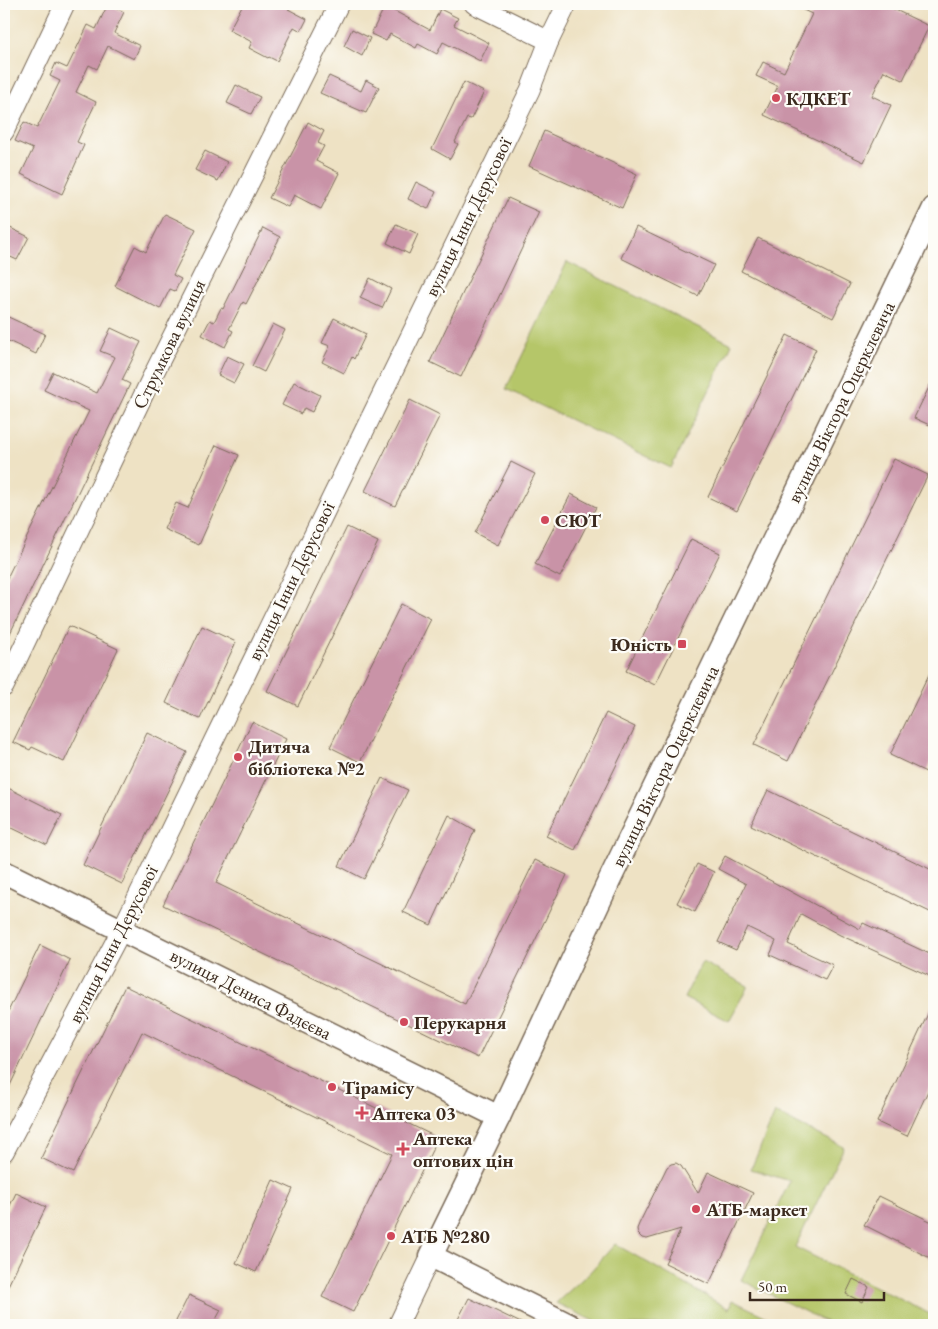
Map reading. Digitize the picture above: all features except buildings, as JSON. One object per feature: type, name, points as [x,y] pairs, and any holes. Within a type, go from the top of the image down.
[{"type":"street","points":[[4,132],[66,4]]},
{"type":"street","name":"Струмкова вулиця","points":[[4,687],[151,379],[339,4]]},
{"type":"street","points":[[474,4],[550,41]]},
{"type":"street","name":"вулиця Інни Дерусової","points":[[4,1152],[122,929],[526,98],[567,4]]},
{"type":"street","name":"вулиця Віктора Оцерклевича","points":[[398,1325],[499,1117],[610,879],[934,208]]},
{"type":"street","name":"вулиця Дениса Фадєєва","points":[[4,872],[499,1117]]},
{"type":"street","points":[[431,1256],[568,1325]]},
{"type":"green space","points":[[567,262],[732,344],[671,468],[506,389]]},
{"type":"green space","points":[[702,962],[748,986],[729,1021],[684,998]]},
{"type":"green space","points":[[775,1113],[844,1147],[795,1247],[934,1316],[934,1325],[832,1325],[741,1280],[790,1181],[751,1169]]},
{"type":"green space","points":[[615,1244],[729,1309],[732,1300],[783,1325],[602,1325],[556,1303],[590,1272]]},
{"type":"place","name":"КДКЕТ","points":[[776,98]]},
{"type":"place","name":"СЮТ","points":[[545,520]]},
{"type":"place","name":"Юність","points":[[682,644]]},
{"type":"place","name":"Дитяча бібліотека №2","points":[[238,757]]},
{"type":"place","name":"Перукарня","points":[[404,1022]]},
{"type":"place","name":"Тірамісу","points":[[332,1087]]},
{"type":"place","name":"Аптека 03","points":[[362,1113]]},
{"type":"place","name":"Аптека оптових цін","points":[[403,1149]]},
{"type":"place","name":"АТБ-маркет","points":[[696,1209]]},
{"type":"place","name":"АТБ №280","points":[[391,1236]]}]
